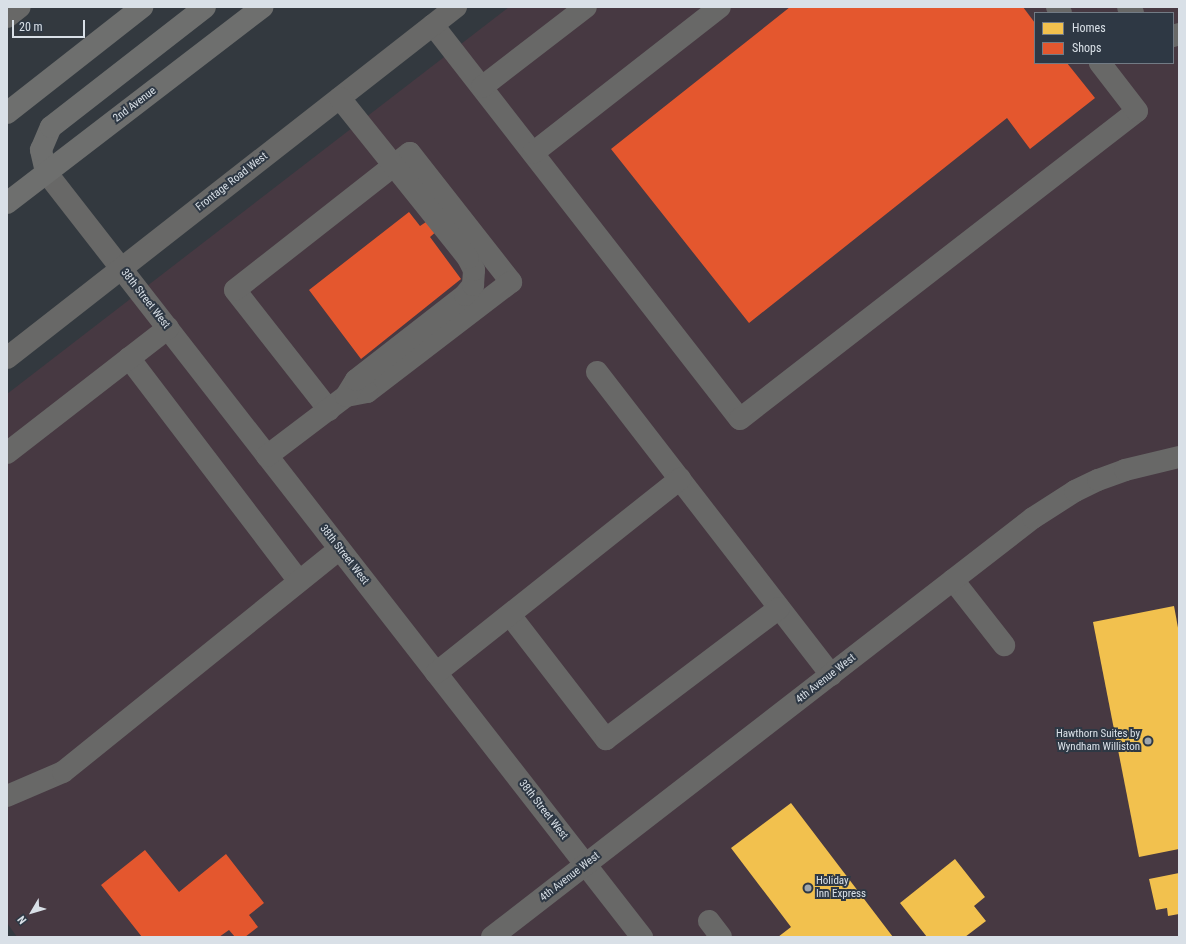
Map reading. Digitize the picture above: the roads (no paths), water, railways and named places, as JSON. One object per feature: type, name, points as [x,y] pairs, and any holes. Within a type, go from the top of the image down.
[{"type":"highway","points":[[7,112],[142,7]]},
{"type":"highway","points":[[46,172],[41,150],[46,134],[52,127],[205,7]]},
{"type":"highway","name":"2nd Avenue","points":[[7,203],[262,7]]},
{"type":"street","points":[[7,17],[20,7]]},
{"type":"street","name":"Frontage Road West","points":[[7,358],[456,7]]},
{"type":"street","points":[[482,87],[586,7]]},
{"type":"street","points":[[533,153],[720,7]]},
{"type":"street","points":[[433,25],[740,419],[1136,111],[1102,64]]},
{"type":"street","points":[[267,456],[346,396],[356,380],[465,295],[473,285],[474,270],[468,258],[340,98]]},
{"type":"street","points":[[329,410],[235,290],[410,154],[511,282],[367,392],[346,396]]},
{"type":"street","name":"38th Street West","points":[[46,172],[122,268],[338,549],[642,937]]},
{"type":"street","points":[[7,453],[168,328]]},
{"type":"street","points":[[129,358],[299,580]]},
{"type":"street","points":[[597,372],[831,675]]},
{"type":"street","name":"4th Avenue West","points":[[492,937],[1033,518],[1075,491],[1125,470],[1179,457]]},
{"type":"street","points":[[436,673],[680,479]]},
{"type":"street","points":[[7,796],[63,772],[338,549]]},
{"type":"street","points":[[953,580],[1004,645]]},
{"type":"street","points":[[510,615],[606,739],[779,608]]},
{"type":"place","name":"Hawthorn Suites by Wyndham Williston","points":[[1148,741]]},
{"type":"place","name":"Holiday Inn Express","points":[[808,888]]}]
